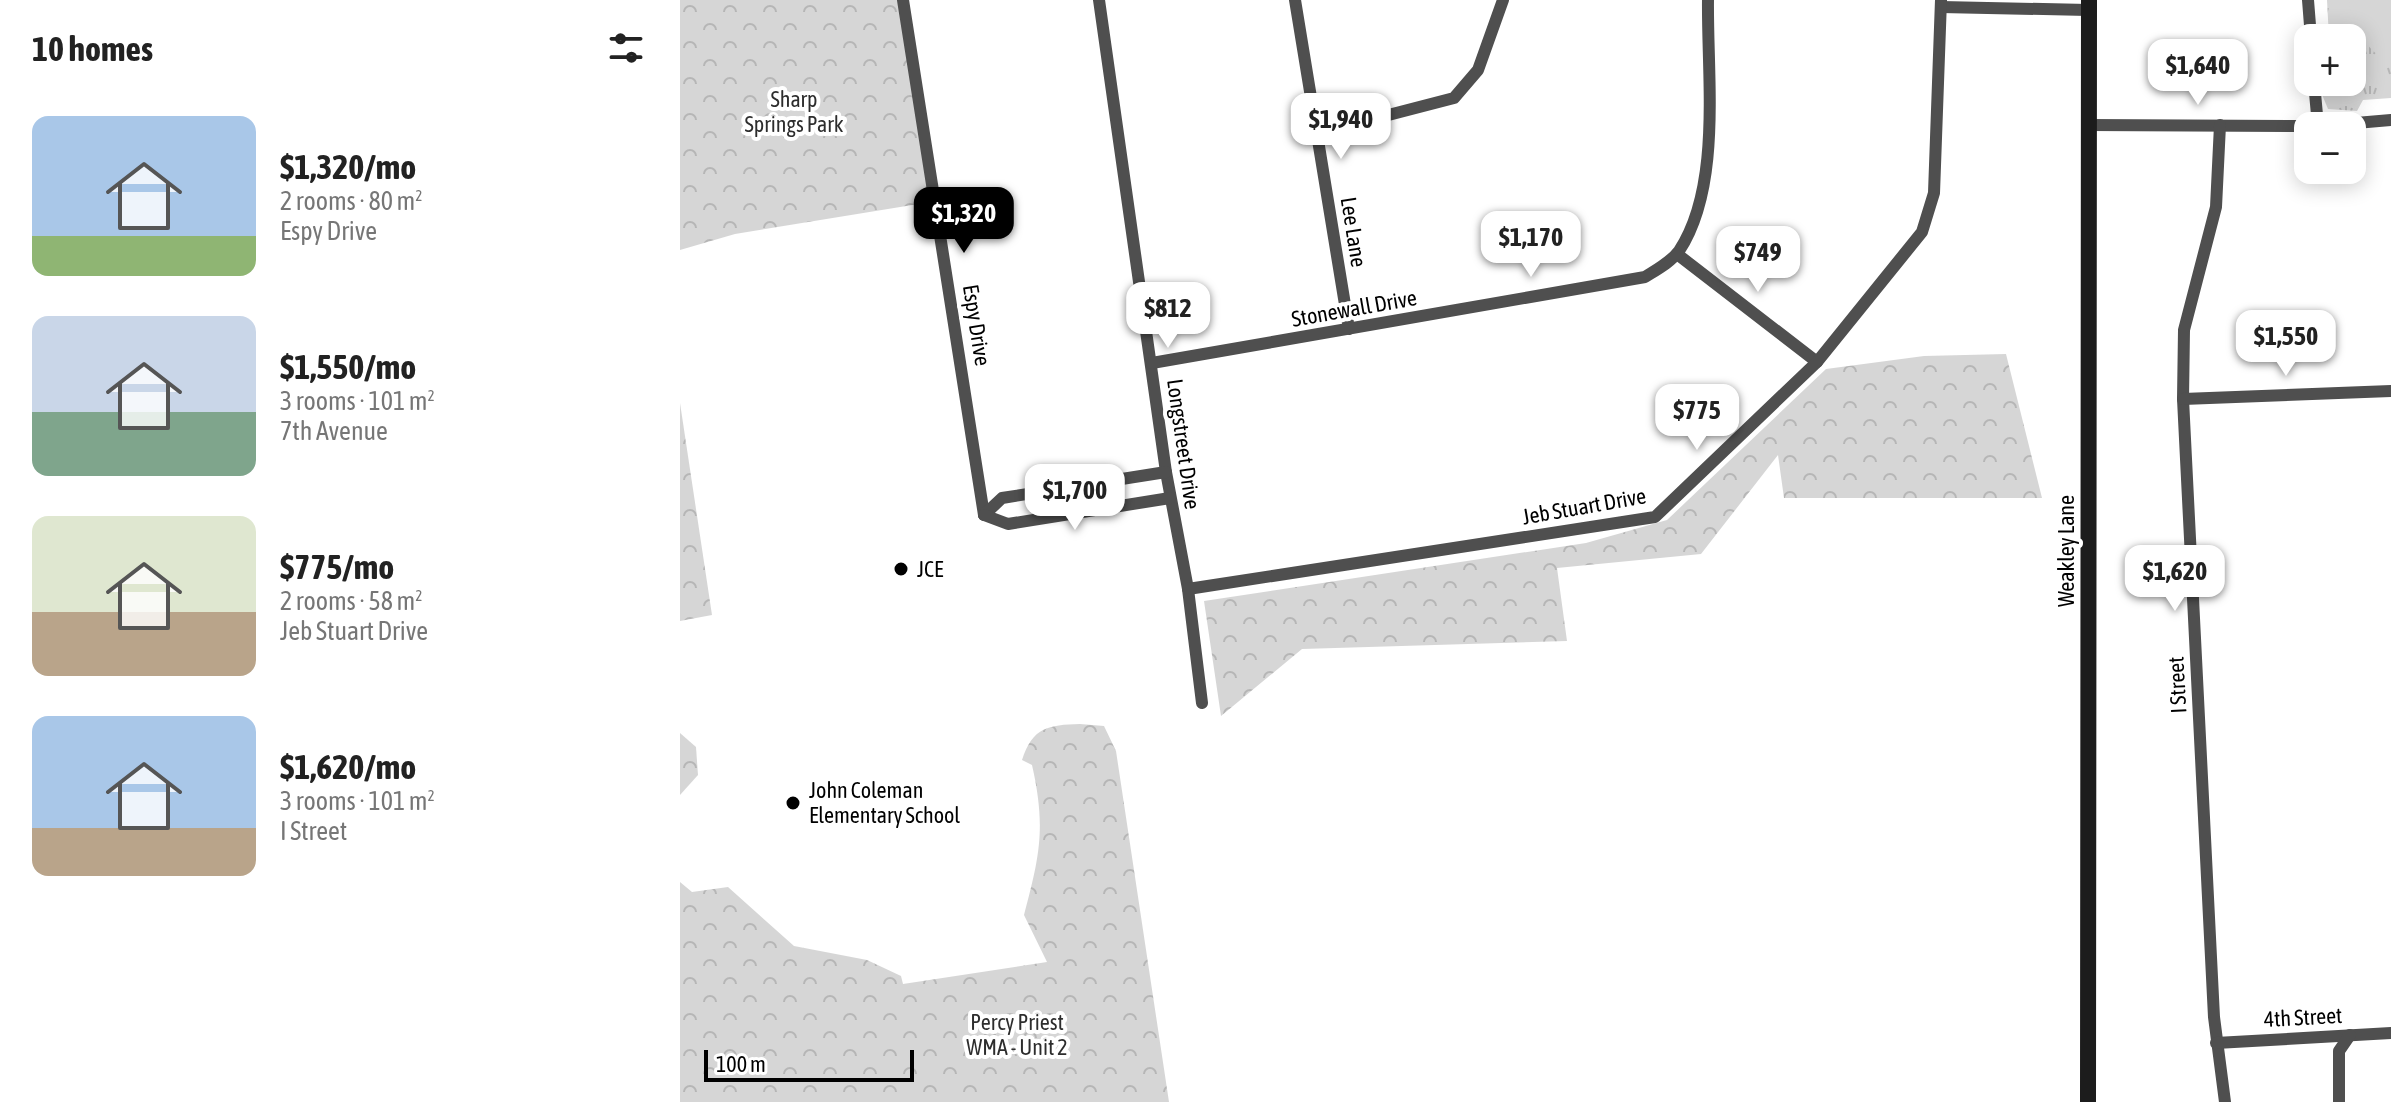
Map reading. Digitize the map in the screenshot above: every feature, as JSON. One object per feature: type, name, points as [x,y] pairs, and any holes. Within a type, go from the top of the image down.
[{"type":"main road","name":"Weakley Lane","points":[[2088,5],[2088,1102]]},
{"type":"street","name":"Espy Drive","points":[[903,0],[984,515]]},
{"type":"street","name":"Longstreet Drive","points":[[1099,0],[1166,472],[1188,589],[1202,703]]},
{"type":"street","name":"Lee Lane","points":[[1295,0],[1349,329]]},
{"type":"street","points":[[1319,133],[1454,98],[1478,70],[1503,0]]},
{"type":"street","name":"Stonewall Drive","points":[[1152,363],[1645,277],[1677,254],[1701,210],[1707,171],[1708,0]]},
{"type":"street","points":[[2308,0],[2310,24]]},
{"type":"street","points":[[1941,4],[2088,5]]},
{"type":"street","name":"Jeb Stuart Drive","points":[[1188,589],[1655,517],[1817,362],[1922,232],[1934,193],[1941,4]]},
{"type":"street","points":[[2366,122],[2391,120]]},
{"type":"street","points":[[2088,125],[2294,126]]},
{"type":"street","name":"I Street","points":[[2220,125],[2216,207],[2184,330],[2183,399],[2216,1043],[2225,1102]]},
{"type":"street","points":[[1677,254],[1817,362]]},
{"type":"street","points":[[2183,399],[2391,391]]},
{"type":"street","points":[[1166,472],[1002,498],[984,515],[1008,524],[1170,498]]},
{"type":"street","name":"4th Street","points":[[2216,1043],[2391,1033]]},
{"type":"street","points":[[2339,1102],[2339,1051],[2350,1035]]},
{"type":"green space","name":"Sharp Springs Park","points":[[680,0],[903,0],[937,201],[735,234],[680,250]]},
{"type":"green space","points":[[2327,0],[2391,0],[2391,98],[2363,100],[2357,111],[2328,109],[2323,96],[2366,96],[2366,24],[2328,24]]},
{"type":"green space","points":[[2349,0],[2391,0],[2391,64],[2366,42],[2366,24],[2355,24]]},
{"type":"green space","points":[[2006,354],[2042,498],[1784,498],[1778,455],[1701,554],[1557,568],[1567,641],[1302,649],[1221,716],[1204,601],[1586,543],[1667,520],[1826,369],[1924,356]]},
{"type":"green space","points":[[680,403],[712,615],[680,621]]},
{"type":"green space","name":"Percy Priest WMA - Unit 2","points":[[1080,724],[1104,726],[1116,751],[1169,1102],[680,1102],[680,882],[692,892],[728,887],[794,946],[867,960],[901,976],[903,984],[1047,962],[1024,915],[1037,858],[1040,824],[1032,765],[1022,760],[1031,741],[1043,730]]},
{"type":"green space","points":[[680,733],[696,747],[698,775],[680,795]]},
{"type":"place","name":"JCE","points":[[901,569]]},
{"type":"place","name":"John Coleman Elementary School","points":[[793,803]]}]
